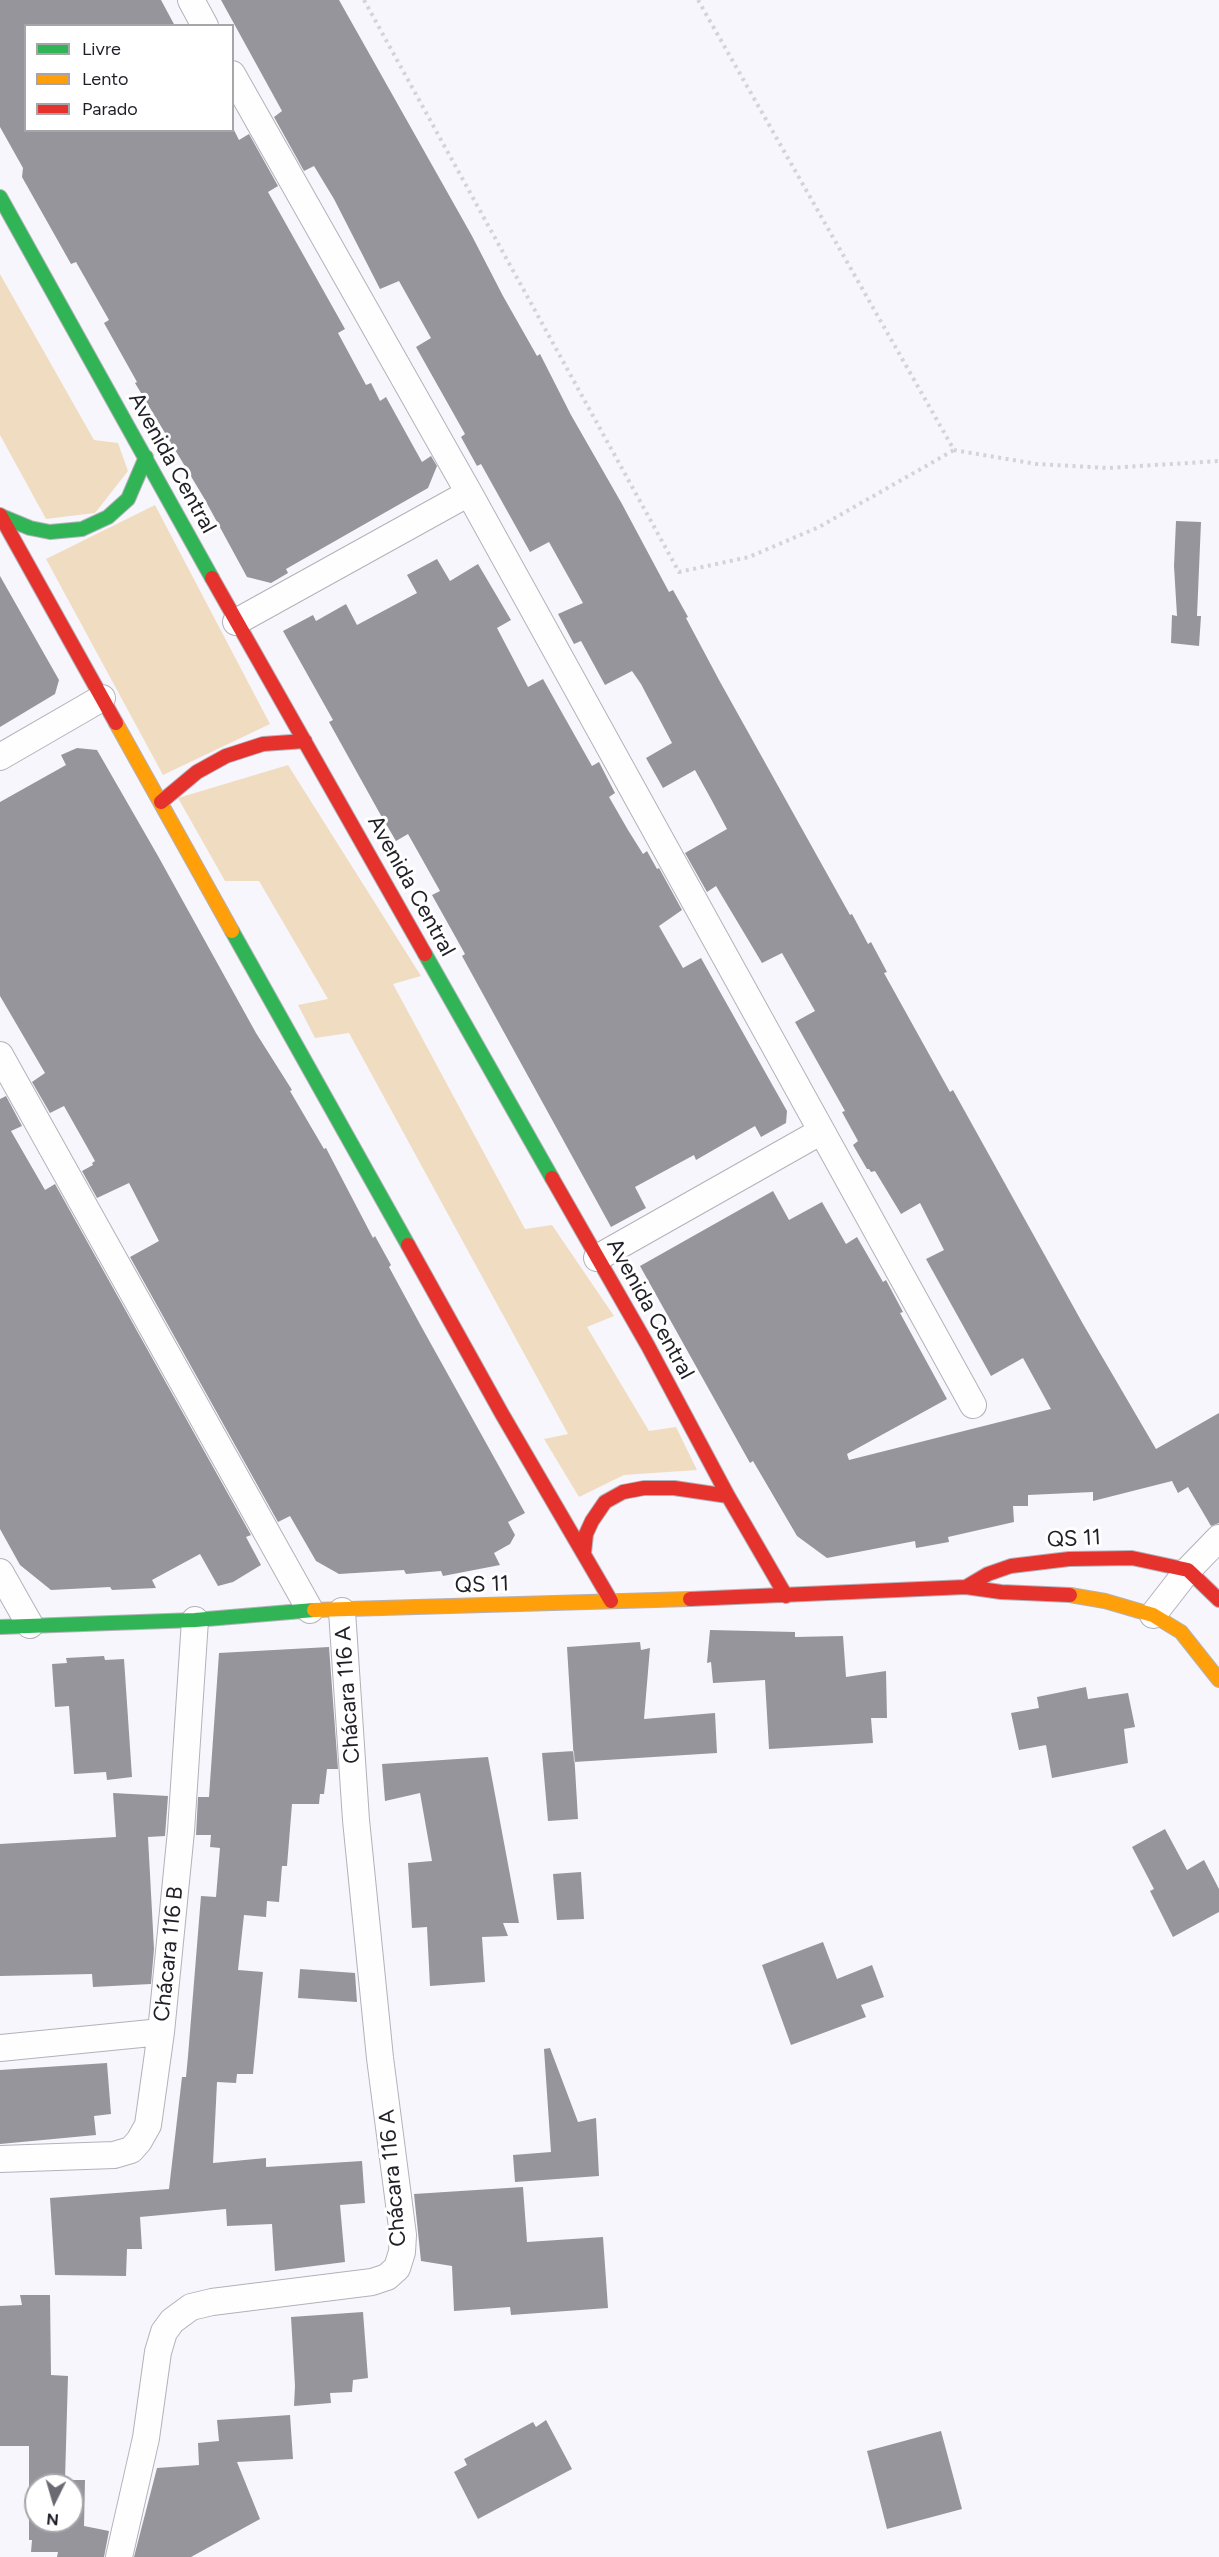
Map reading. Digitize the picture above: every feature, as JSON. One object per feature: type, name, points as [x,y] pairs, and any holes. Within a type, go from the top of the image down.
[{"type":"street","points":[[191,0],[204,24]]},
{"type":"street","points":[[234,78],[469,494],[973,1405]]},
{"type":"street","name":"Avenida Central","points":[[0,197],[236,622],[648,1346],[728,1496],[786,1596]]},
{"type":"street","points":[[0,515],[30,528],[50,532],[82,529],[108,517],[128,499],[146,457]]},
{"type":"street","points":[[236,622],[469,494]]},
{"type":"street","points":[[0,515],[496,1403],[611,1601]]},
{"type":"street","points":[[0,758],[102,698]]},
{"type":"street","points":[[161,802],[197,772],[226,756],[263,744],[305,741]]},
{"type":"street","points":[[0,1056],[310,1610]]},
{"type":"street","points":[[597,1258],[820,1132]]},
{"type":"street","points":[[584,1553],[586,1534],[592,1521],[605,1502],[623,1492],[674,1488],[728,1496]]},
{"type":"street","points":[[1153,1615],[1188,1570],[1219,1538]]},
{"type":"street","name":"QS 11","points":[[966,1587],[988,1574],[1011,1566],[1069,1559],[1132,1558],[1188,1570]]},
{"type":"street","points":[[1188,1570],[1219,1600]]},
{"type":"street","points":[[0,1572],[30,1626]]},
{"type":"street","name":"QS 11","points":[[0,1628],[195,1620],[310,1610],[342,1611],[786,1596],[966,1587],[1001,1592],[1058,1593],[1105,1601],[1153,1615],[1181,1632],[1219,1680]]},
{"type":"street","name":"Chácara 116 A","points":[[119,2557],[146,2438],[158,2352],[164,2332],[172,2321],[191,2307],[212,2302],[372,2282],[387,2277],[397,2268],[402,2253],[403,2235],[380,2058],[356,1820],[342,1611]]},
{"type":"street","name":"Chácara 116 B","points":[[0,2159],[114,2155],[131,2150],[148,2125],[161,2032],[181,1831],[195,1620]]},
{"type":"street","points":[[0,2048],[161,2032]]},
{"type":"path","points":[[364,0],[679,572],[749,556],[819,527],[954,450],[1036,464],[1108,468],[1219,462]]},
{"type":"path","points":[[698,0],[954,450]]},
{"type":"shaded area","points":[[0,274],[94,440],[118,443],[128,471],[95,513],[46,519],[0,435]]},
{"type":"shaded area","points":[[155,505],[270,724],[163,775],[46,559]]},
{"type":"shaded area","points":[[288,765],[421,976],[393,984],[525,1229],[552,1225],[614,1316],[587,1327],[649,1431],[676,1427],[697,1470],[624,1475],[579,1497],[544,1439],[568,1434],[349,1033],[315,1038],[298,1005],[328,999],[259,881],[225,881],[178,798]]},
{"type":"building","points":[[0,0],[161,0],[174,24],[24,24],[24,132],[234,132],[234,130],[239,140],[249,134],[278,186],[268,192],[345,329],[338,333],[366,385],[371,383],[380,401],[386,397],[422,462],[431,456],[437,466],[428,488],[286,569],[288,573],[271,583],[247,577],[204,498],[135,383],[137,382],[104,323],[109,320],[76,262],[71,264],[22,177],[23,168],[0,127]]},
{"type":"building","points":[[221,0],[339,0],[537,356],[540,354],[571,415],[669,592],[673,590],[719,680],[850,915],[852,914],[868,944],[871,942],[887,972],[884,973],[950,1092],[953,1090],[1083,1324],[1156,1449],[1219,1413],[1219,1523],[1211,1526],[1188,1487],[1178,1493],[1172,1481],[1093,1501],[1093,1492],[1028,1495],[1028,1506],[1013,1506],[1014,1522],[948,1537],[949,1542],[916,1548],[915,1541],[827,1558],[797,1536],[753,1461],[750,1463],[640,1266],[773,1191],[789,1220],[822,1202],[846,1244],[857,1237],[883,1282],[886,1280],[903,1312],[900,1313],[947,1399],[847,1454],[849,1460],[1051,1409],[1023,1358],[991,1376],[926,1259],[944,1250],[920,1203],[901,1214],[875,1171],[871,1172],[867,1169],[853,1145],[858,1141],[842,1112],[845,1111],[795,1022],[815,1011],[782,953],[762,963],[716,886],[707,892],[685,853],[727,829],[695,770],[663,788],[646,758],[672,743],[641,684],[632,671],[605,685],[581,641],[574,644],[558,614],[583,603],[549,542],[530,552],[481,464],[477,466],[461,437],[465,434],[416,347],[431,338],[399,281],[380,289],[334,199],[314,166],[304,171],[274,117],[282,111]]},
{"type":"building","points":[[1176,521],[1201,522],[1197,616],[1201,616],[1199,646],[1171,643],[1172,615],[1177,616],[1174,566]]},
{"type":"building","points":[[437,559],[450,581],[478,564],[511,620],[497,628],[528,687],[543,679],[592,766],[599,762],[615,793],[609,797],[643,854],[647,851],[657,869],[659,868],[682,910],[659,926],[683,968],[701,958],[787,1111],[786,1123],[761,1137],[755,1126],[696,1160],[694,1155],[635,1187],[646,1208],[611,1227],[462,956],[465,954],[432,895],[440,891],[408,834],[396,841],[329,722],[333,720],[283,631],[313,615],[316,621],[346,604],[357,625],[417,593],[407,575]]},
{"type":"building","points":[[0,576],[59,680],[55,694],[0,727]]},
{"type":"building","points":[[77,748],[97,750],[256,1033],[292,1090],[290,1091],[324,1149],[326,1148],[373,1238],[375,1236],[391,1265],[389,1267],[525,1513],[508,1522],[515,1535],[510,1544],[494,1553],[500,1565],[443,1576],[441,1571],[406,1574],[404,1570],[339,1574],[316,1561],[290,1516],[278,1522],[130,1257],[159,1241],[129,1183],[97,1198],[82,1171],[93,1165],[95,1161],[64,1106],[50,1113],[32,1082],[45,1073],[0,996],[0,802],[66,765],[61,755]]},
{"type":"building","points":[[6,1096],[22,1126],[11,1131],[45,1190],[55,1184],[251,1535],[246,1537],[261,1565],[233,1582],[218,1586],[200,1554],[152,1580],[156,1588],[112,1590],[110,1587],[51,1590],[20,1565],[0,1529],[0,1099]]},
{"type":"building","points":[[710,1630],[795,1632],[795,1637],[843,1636],[846,1677],[886,1671],[887,1718],[871,1718],[873,1743],[769,1749],[765,1680],[713,1683],[711,1662],[707,1663]]},
{"type":"building","points":[[640,1642],[641,1650],[650,1648],[644,1719],[715,1713],[717,1753],[574,1762],[567,1647]]},
{"type":"building","points":[[329,1647],[338,1769],[327,1769],[324,1794],[320,1794],[319,1804],[292,1804],[287,1866],[282,1866],[279,1902],[267,1901],[266,1917],[244,1915],[238,1970],[263,1972],[253,2074],[237,2074],[236,2083],[217,2082],[213,2163],[266,2158],[266,2167],[362,2161],[365,2203],[340,2205],[345,2262],[275,2271],[272,2224],[227,2226],[226,2209],[140,2217],[142,2249],[127,2249],[126,2276],[55,2275],[50,2198],[169,2189],[182,2077],[186,2077],[201,1896],[216,1897],[220,1848],[210,1847],[211,1835],[196,1835],[198,1797],[209,1797],[219,1653]]},
{"type":"building","points":[[104,1656],[105,1660],[124,1659],[132,1777],[107,1780],[106,1772],[74,1774],[69,1706],[55,1707],[52,1664],[67,1663],[66,1658]]},
{"type":"building","points":[[1086,1687],[1088,1699],[1128,1693],[1135,1727],[1124,1729],[1128,1763],[1052,1778],[1046,1745],[1019,1750],[1011,1713],[1039,1708],[1037,1697]]},
{"type":"building","points":[[574,1751],[578,1819],[548,1821],[542,1753]]},
{"type":"building","points":[[488,1757],[519,1923],[503,1923],[508,1936],[482,1937],[485,1982],[430,1986],[427,1927],[412,1928],[408,1863],[432,1861],[420,1793],[385,1801],[382,1764]]},
{"type":"building","points":[[113,1793],[168,1796],[165,1836],[148,1837],[154,1949],[151,1984],[93,1987],[92,1974],[0,1976],[0,1844],[116,1837]]},
{"type":"building","points":[[1165,1829],[1187,1870],[1204,1860],[1219,1889],[1219,1912],[1173,1937],[1150,1891],[1154,1889],[1132,1847]]},
{"type":"building","points":[[581,1872],[584,1919],[557,1920],[553,1874]]},
{"type":"building","points":[[823,1942],[837,1979],[872,1965],[884,1997],[861,2005],[866,2017],[791,2045],[762,1965]]},
{"type":"building","points":[[300,1969],[355,1973],[357,2002],[298,1998]]},
{"type":"building","points":[[550,2048],[578,2122],[596,2118],[599,2176],[515,2182],[513,2155],[551,2152],[544,2049]]},
{"type":"building","points":[[107,2063],[111,2114],[94,2116],[96,2135],[0,2144],[0,2070]]},
{"type":"building","points":[[523,2187],[527,2242],[603,2237],[608,2308],[511,2315],[510,2307],[454,2311],[452,2266],[421,2261],[414,2194]]},
{"type":"building","points":[[20,2295],[50,2295],[51,2375],[68,2376],[65,2473],[29,2473],[29,2446],[0,2446],[0,2306],[22,2305]]},
{"type":"building","points":[[363,2312],[368,2378],[353,2380],[352,2392],[330,2393],[331,2403],[294,2406],[291,2317]]},
{"type":"building","points":[[290,2415],[293,2459],[237,2462],[260,2519],[191,2557],[134,2557],[157,2468],[199,2465],[198,2443],[219,2441],[217,2420]]},
{"type":"building","points":[[546,2420],[572,2469],[478,2519],[454,2472],[467,2465],[464,2459],[533,2422],[536,2427]]},
{"type":"building","points":[[941,2431],[962,2509],[887,2529],[867,2451]]},
{"type":"building","points":[[84,2480],[85,2480],[84,2526]]},
{"type":"building","points":[[84,2526],[109,2531],[104,2557],[57,2557],[58,2552],[31,2552],[32,2540],[29,2540],[29,2533],[84,2533]]},
{"type":"traffic: fast","points":[[0,197],[212,578]]},
{"type":"traffic: fast","points":[[1,516],[30,528],[50,532],[82,529],[108,517],[128,499],[146,457]]},
{"type":"traffic: fast","points":[[232,931],[408,1245]]},
{"type":"traffic: fast","points":[[425,954],[552,1178]]},
{"type":"traffic: fast","points":[[0,1627],[195,1620],[314,1610]]},
{"type":"traffic: slow","points":[[116,723],[232,931]]},
{"type":"traffic: slow","points":[[1070,1595],[1105,1601],[1153,1615],[1181,1632],[1219,1680]]},
{"type":"traffic: slow","points":[[314,1610],[690,1599]]},
{"type":"traffic: jam","points":[[0,515],[116,723]]},
{"type":"traffic: jam","points":[[212,578],[425,954]]},
{"type":"traffic: jam","points":[[161,802],[197,772],[226,756],[263,744],[305,741]]},
{"type":"traffic: jam","points":[[552,1178],[786,1596]]},
{"type":"traffic: jam","points":[[408,1245],[502,1414],[611,1601]]},
{"type":"traffic: jam","points":[[584,1553],[586,1534],[592,1521],[605,1502],[623,1492],[644,1488],[674,1488],[728,1496]]},
{"type":"traffic: jam","points":[[966,1587],[988,1574],[1011,1566],[1069,1559],[1132,1558],[1188,1570],[1219,1600]]},
{"type":"traffic: jam","points":[[690,1599],[966,1587],[1001,1592],[1070,1595]]}]
